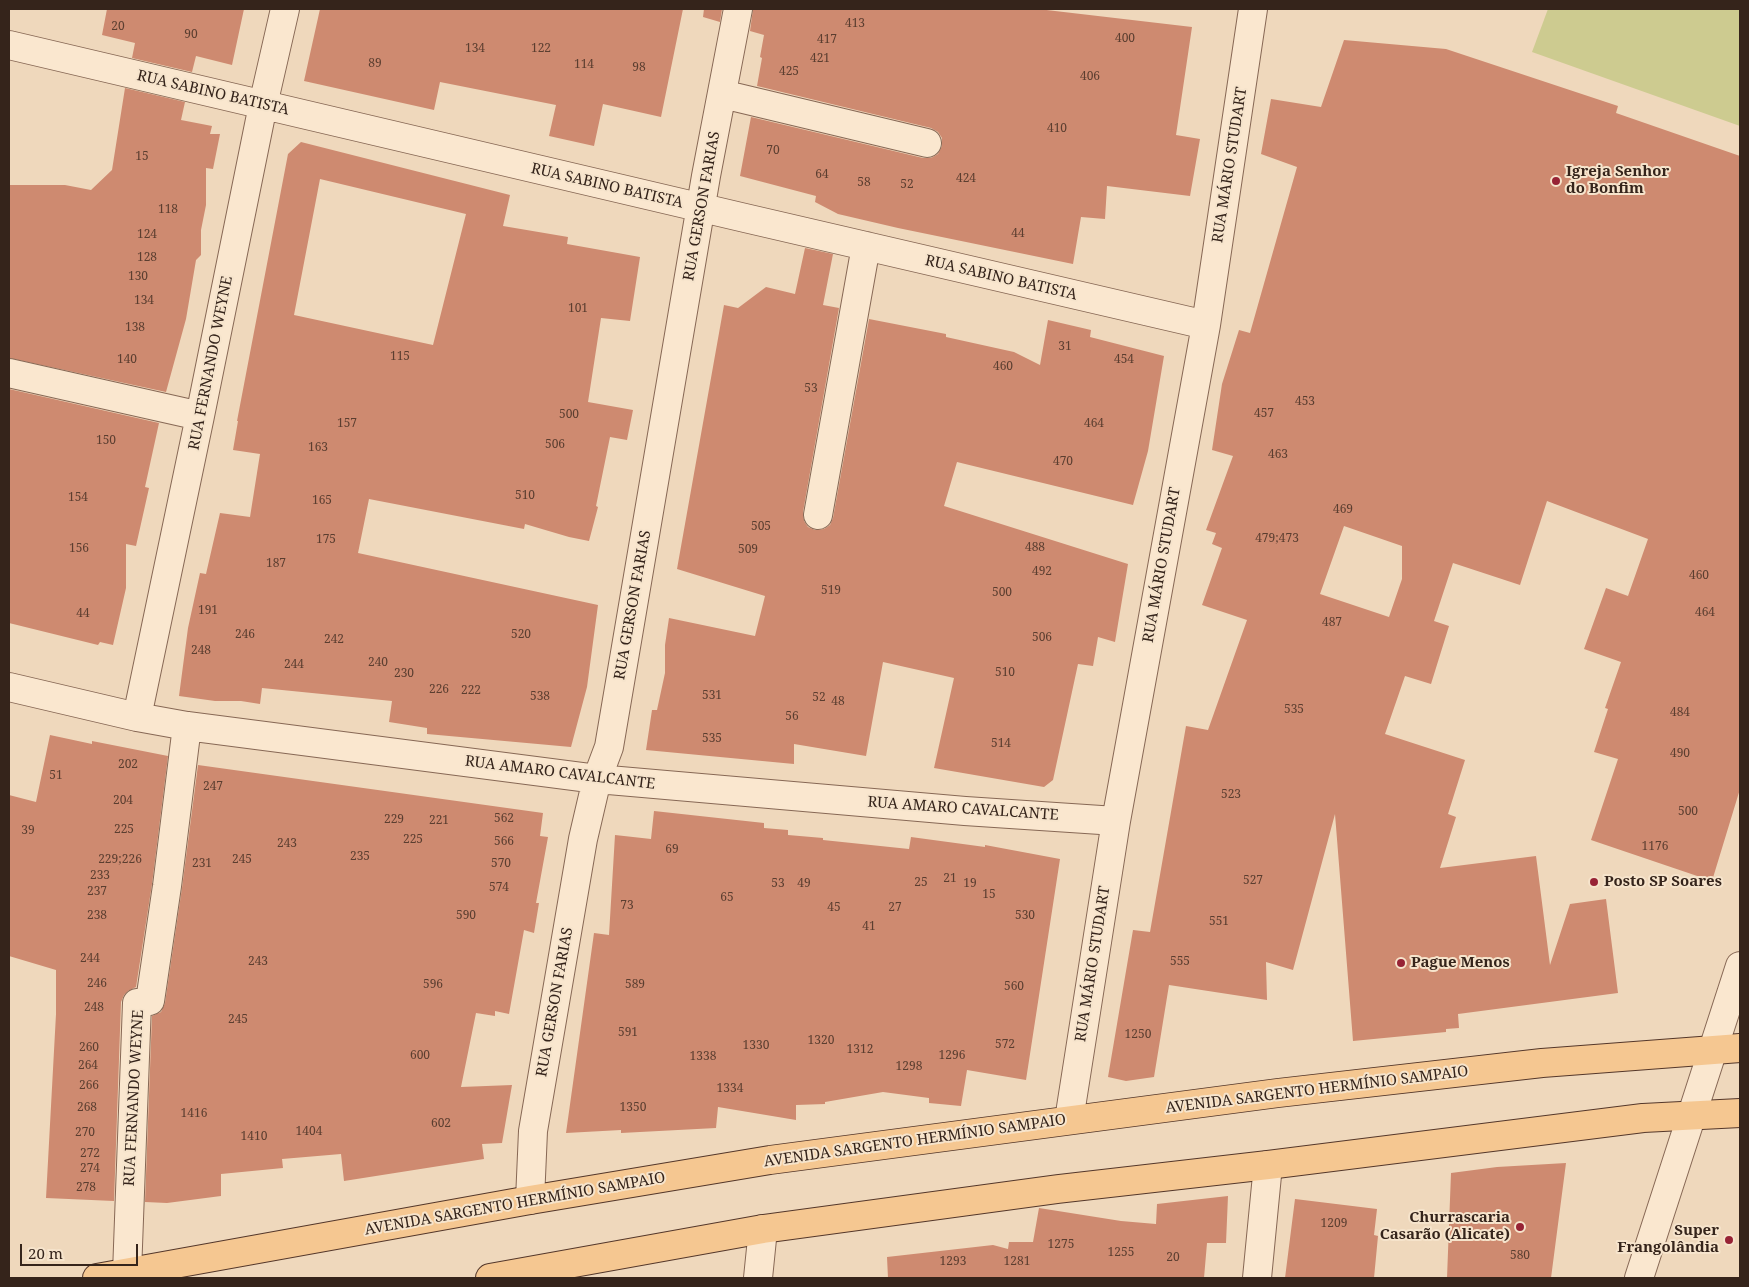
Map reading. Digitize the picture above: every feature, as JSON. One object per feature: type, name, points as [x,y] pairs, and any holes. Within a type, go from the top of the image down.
[{"type":"main road","name":"AVENIDA SARGENTO HERMÍNIO SAMPAIO","points":[[97,1278],[530,1200],[770,1160],[1278,1093],[1542,1064],[1740,1048]]},
{"type":"main road","points":[[490,1278],[763,1229],[1058,1189],[1643,1118],[1740,1113]]},
{"type":"street","name":"RUA FERNANDO WEYNE","points":[[137,717],[263,105],[285,9]]},
{"type":"street","name":"RUA GERSON FARIAS","points":[[530,1200],[533,1131],[583,839],[597,779],[609,747],[701,208],[738,9]]},
{"type":"street","name":"RUA MÁRIO STUDART","points":[[1069,1120],[1116,821],[1206,325],[1253,9]]},
{"type":"street","name":"RUA SABINO BATISTA","points":[[9,45],[1206,325]]},
{"type":"street","points":[[722,94],[927,143]]},
{"type":"street","points":[[818,515],[866,246]]},
{"type":"street","points":[[9,373],[200,416]]},
{"type":"street","name":"RUA AMARO CAVALCANTE","points":[[9,687],[137,717],[187,726],[597,779],[965,811],[1116,821]]},
{"type":"street","name":"RUA FERNANDO WEYNE","points":[[127,1273],[137,1002],[150,1001],[167,886],[187,726]]},
{"type":"street","points":[[1639,1278],[1740,966]]},
{"type":"street","points":[[1257,1278],[1268,1165]]},
{"type":"street","points":[[758,1278],[763,1229]]},
{"type":"shaded area","points":[[1548,9],[1740,9],[1740,126],[1532,52]]},
{"type":"building","points":[[107,9],[244,9],[232,65],[196,56],[192,72],[132,58],[135,43],[102,35]]},
{"type":"building","points":[[320,9],[683,9],[661,117],[603,104],[594,146],[549,136],[556,105],[440,82],[434,110],[304,81]]},
{"type":"building","points":[[704,9],[722,9],[720,22],[703,17]]},
{"type":"building","points":[[753,9],[1038,9],[1192,27],[1176,135],[1200,139],[1190,196],[1107,186],[1105,219],[1081,217],[1073,264],[838,214],[815,202],[816,196],[740,176],[751,117],[923,158],[931,158],[938,154],[942,146],[942,138],[938,132],[931,128],[757,86],[764,35],[750,31]]},
{"type":"building","points":[[1344,40],[1446,49],[1618,106],[1616,113],[1740,156],[1740,789],[1712,881],[1591,840],[1618,759],[1594,752],[1608,709],[1605,708],[1621,662],[1584,649],[1606,588],[1628,596],[1648,539],[1547,501],[1520,585],[1453,563],[1434,621],[1449,626],[1431,684],[1405,676],[1385,734],[1465,760],[1448,814],[1456,817],[1440,868],[1536,856],[1550,965],[1570,904],[1606,899],[1618,993],[1458,1014],[1459,1028],[1446,1029],[1446,1032],[1353,1041],[1335,814],[1293,970],[1266,962],[1267,1000],[1169,985],[1154,1077],[1126,1081],[1108,1077],[1133,930],[1150,932],[1186,726],[1208,730],[1247,620],[1202,605],[1222,548],[1212,544],[1216,533],[1206,530],[1233,456],[1212,450],[1222,384],[1239,330],[1250,333],[1297,167],[1261,154],[1271,99],[1321,107]],"holes":[[[1344,526],[1402,546],[1402,579],[1389,617],[1320,594]]]},
{"type":"building","points":[[125,88],[185,102],[181,120],[212,126],[210,134],[220,134],[213,169],[206,168],[206,205],[201,230],[201,255],[196,260],[186,319],[166,392],[9,358],[9,185],[65,185],[91,190],[112,170]]},
{"type":"building","points":[[301,142],[510,195],[503,226],[568,237],[567,244],[640,257],[630,321],[601,318],[588,402],[633,410],[627,440],[610,437],[596,506],[598,507],[589,541],[525,524],[524,529],[369,499],[358,553],[598,605],[587,687],[571,747],[427,734],[427,728],[389,722],[392,701],[262,688],[260,704],[179,696],[188,628],[200,573],[206,574],[220,513],[250,517],[260,454],[233,450],[288,154]],"holes":[[[320,179],[466,214],[433,345],[294,315]]]},
{"type":"building","points":[[805,248],[833,254],[823,305],[839,308],[803,512],[804,521],[808,527],[815,530],[824,529],[830,525],[833,518],[869,319],[946,334],[946,337],[1014,352],[1040,365],[1048,320],[1091,330],[1090,337],[1164,356],[1148,451],[1133,505],[957,462],[944,506],[1128,564],[1115,642],[1098,637],[1093,666],[1078,664],[1053,780],[1044,787],[934,768],[954,678],[883,662],[866,756],[794,744],[794,764],[646,750],[652,710],[657,710],[665,673],[665,645],[669,618],[755,636],[765,596],[677,569],[724,305],[738,308],[766,287],[795,294]]},
{"type":"building","points":[[9,389],[159,423],[145,487],[149,488],[136,546],[126,544],[126,588],[113,645],[100,642],[98,645],[9,623]]},
{"type":"building","points":[[50,735],[92,744],[92,741],[168,756],[152,884],[136,987],[124,995],[121,1002],[114,1201],[46,1198],[56,1014],[56,970],[9,956],[9,795],[36,802]]},
{"type":"building","points":[[198,765],[543,813],[540,836],[548,837],[536,903],[539,903],[534,933],[524,930],[509,1014],[495,1011],[495,1016],[476,1013],[461,1087],[512,1085],[502,1143],[482,1144],[484,1159],[344,1181],[341,1154],[282,1159],[283,1168],[221,1174],[221,1196],[167,1203],[145,1202],[152,1016],[161,1012],[165,1003]]},
{"type":"building","points":[[654,811],[764,823],[764,828],[788,830],[788,835],[823,838],[823,840],[909,849],[911,837],[985,847],[985,845],[1060,859],[1026,1080],[967,1070],[961,1106],[929,1103],[929,1098],[883,1092],[825,1102],[825,1104],[796,1105],[796,1120],[718,1107],[716,1128],[621,1133],[621,1130],[566,1133],[594,933],[609,935],[615,835],[651,839]]},
{"type":"building","points":[[1566,1163],[1551,1278],[1447,1278],[1451,1173],[1497,1167]]},
{"type":"building","points":[[1228,1196],[1226,1243],[1207,1243],[1204,1278],[888,1278],[887,1257],[993,1245],[1008,1249],[1009,1242],[1033,1242],[1039,1208],[1121,1221],[1156,1224],[1157,1204]]},
{"type":"building","points":[[1295,1199],[1377,1209],[1374,1235],[1378,1236],[1374,1278],[1285,1278]]},
{"type":"place","name":"Igreja Senhor do Bonfim","points":[[1556,181]]},
{"type":"place","name":"Posto SP Soares","points":[[1594,882]]},
{"type":"place","name":"Pague Menos","points":[[1401,963]]},
{"type":"place","name":"Churrascaria Casarão (Alicate)","points":[[1520,1227]]},
{"type":"place","name":"Super Frangolândia","points":[[1729,1240]]}]
